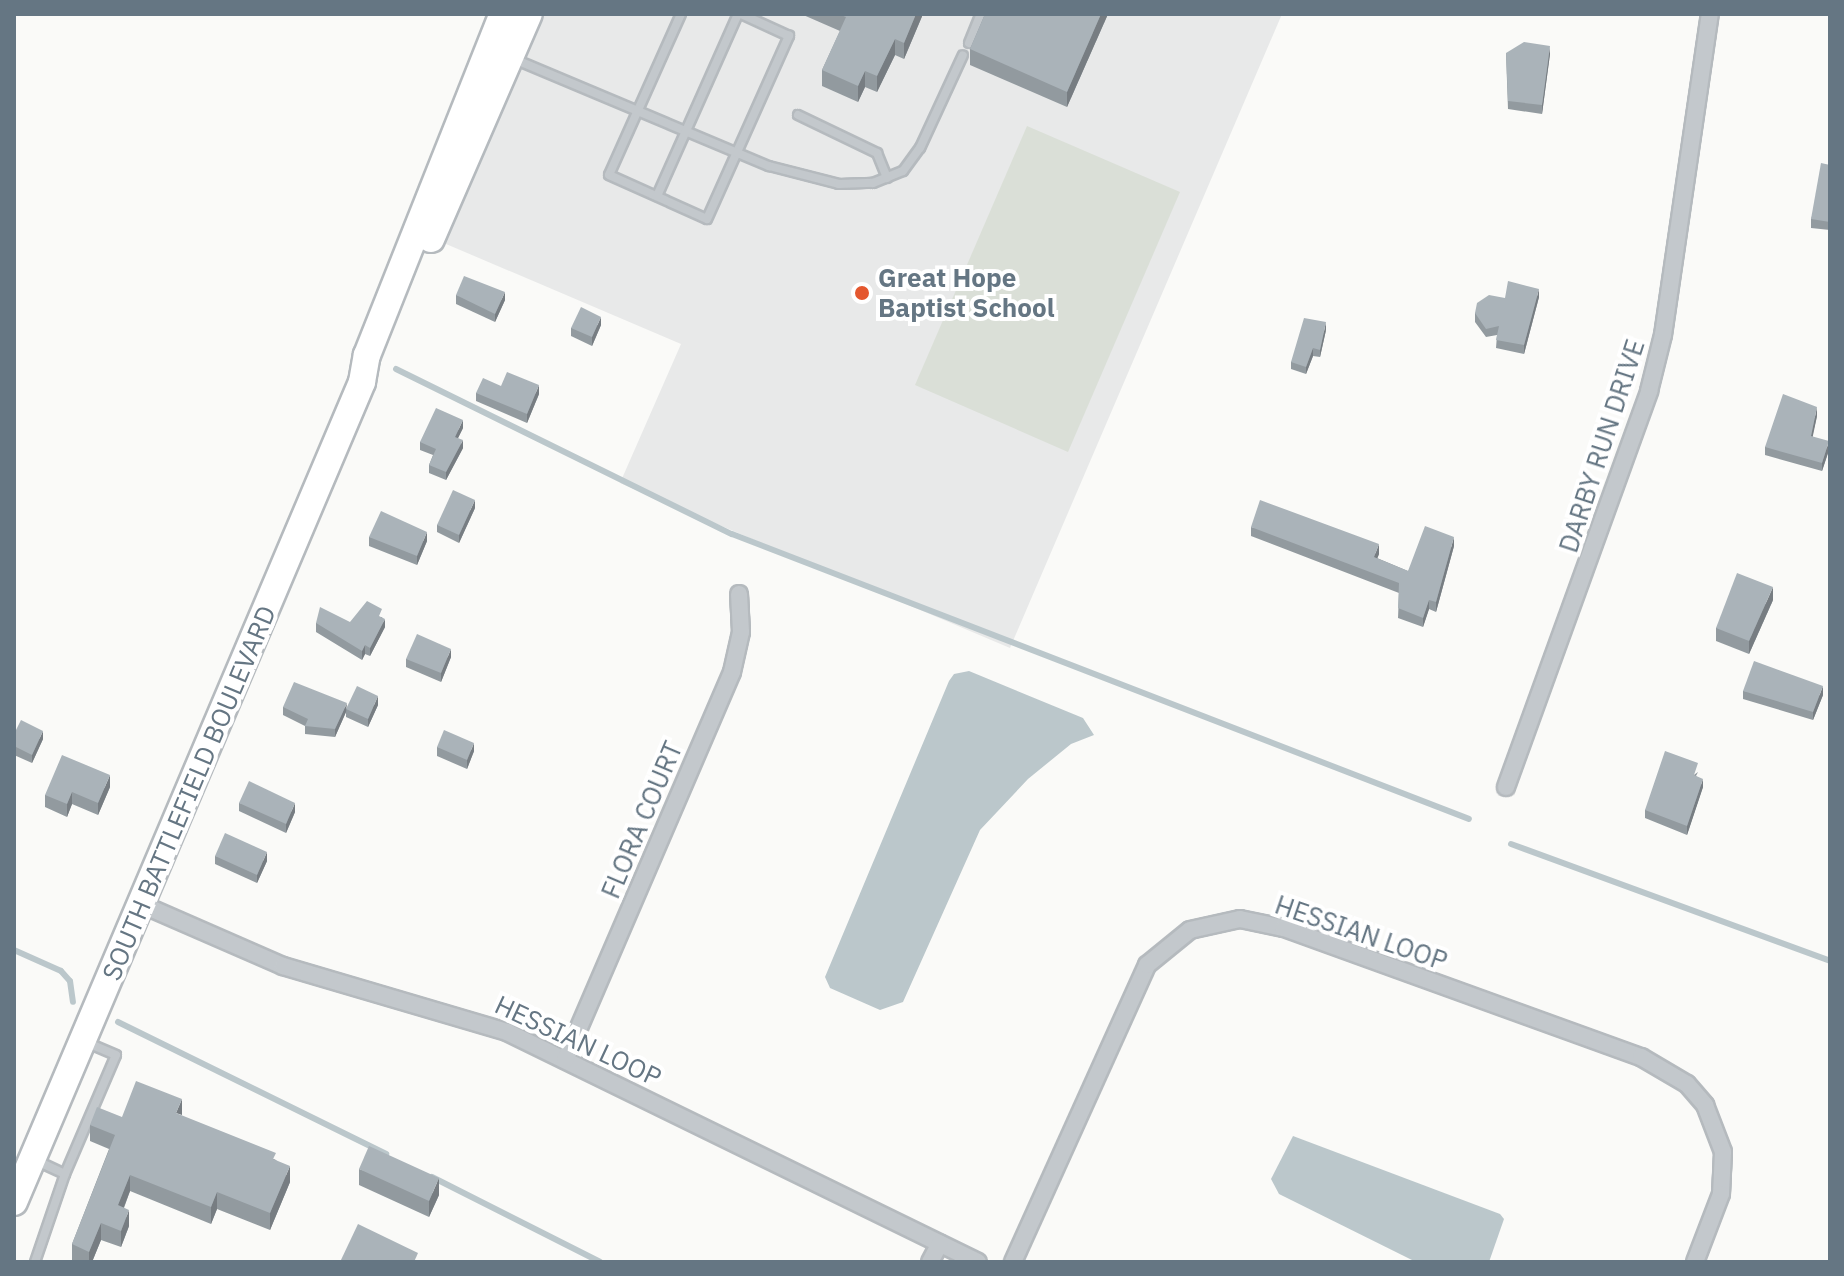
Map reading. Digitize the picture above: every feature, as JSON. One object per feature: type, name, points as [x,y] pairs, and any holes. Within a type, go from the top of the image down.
[{"type":"main road","name":"SOUTH BATTLEFIELD BOULEVARD","points":[[14,1202],[362,382],[382,359],[499,52],[503,14]]},
{"type":"main road","name":"SOUTH BATTLEFIELD BOULEVARD","points":[[499,52],[529,14]]},
{"type":"street","name":"DARBY RUN DRIVE","points":[[1506,787],[1649,391],[1663,335],[1710,14]]},
{"type":"street","name":"FLORA COURT","points":[[565,1060],[732,672],[741,632],[739,594]]},
{"type":"street","name":"HESSIAN LOOP","points":[[141,904],[283,966],[472,1018],[565,1060],[978,1262]]},
{"type":"street","name":"HESSIAN LOOP","points":[[1013,1262],[1147,965],[1190,930],[1240,919],[1284,928],[1641,1057],[1687,1084],[1705,1105],[1723,1152],[1721,1194],[1695,1262]]},
{"type":"street","points":[[930,1262],[940,1243]]},
{"type":"lane","points":[[657,196],[739,14],[789,36],[707,219],[609,175],[681,14]]},
{"type":"lane","points":[[969,43],[981,14]]},
{"type":"lane","points":[[499,52],[737,153],[839,184],[887,178],[903,171],[920,148],[963,55]]},
{"type":"lane","points":[[798,115],[877,153],[887,178]]},
{"type":"lane","points":[[35,1262],[65,1174],[116,1055],[83,1041]]},
{"type":"lane","points":[[33,1159],[65,1174]]},
{"type":"shaded area","name":"Great Hope Baptist School","points":[[538,14],[1282,14],[1010,648],[620,483],[681,344],[439,241]]},
{"type":"shaded area","points":[[1027,126],[1180,192],[1068,452],[915,385]]},
{"type":"shaded area","points":[[969,671],[1083,718],[1094,735],[1071,744],[1028,779],[980,830],[903,1002],[880,1010],[830,988],[825,977],[949,681],[954,674]]},
{"type":"shaded area","points":[[1293,1136],[1500,1214],[1504,1219],[1489,1262],[1416,1262],[1279,1194],[1271,1179]]},
{"type":"building","points":[[838,14],[916,14],[904,43],[895,39],[877,76],[865,71],[858,86],[822,70],[846,17]]},
{"type":"building","points":[[985,14],[1101,14],[1067,92],[970,49]]},
{"type":"building","points":[[1524,42],[1550,46],[1542,105],[1508,101],[1506,53]]},
{"type":"building","points":[[1821,163],[1830,165],[1830,222],[1811,219]]},
{"type":"building","points":[[464,276],[505,292],[495,314],[456,295]]},
{"type":"building","points":[[1508,281],[1539,289],[1524,345],[1496,340],[1499,326],[1486,329],[1475,313],[1477,303],[1489,295],[1505,298]]},
{"type":"building","points":[[581,307],[601,317],[592,337],[571,328]]},
{"type":"building","points":[[1304,318],[1326,322],[1320,350],[1313,348],[1306,367],[1291,362]]},
{"type":"building","points":[[507,372],[539,385],[527,414],[476,393],[483,378],[501,386]]},
{"type":"building","points":[[1783,394],[1817,407],[1811,436],[1829,441],[1822,463],[1765,447]]},
{"type":"building","points":[[436,408],[463,420],[455,437],[463,440],[446,472],[429,465],[436,449],[420,442]]},
{"type":"building","points":[[453,490],[475,500],[459,535],[437,525]]},
{"type":"building","points":[[1260,500],[1379,544],[1374,557],[1408,571],[1425,526],[1454,537],[1436,602],[1429,600],[1423,618],[1398,608],[1399,583],[1251,527]]},
{"type":"building","points":[[381,511],[427,532],[417,556],[369,537]]},
{"type":"building","points":[[1737,573],[1773,587],[1749,641],[1716,628]]},
{"type":"building","points":[[367,601],[382,609],[379,616],[385,619],[370,648],[365,645],[362,651],[316,623],[320,607],[350,622]]},
{"type":"building","points":[[417,634],[451,649],[441,673],[406,659]]},
{"type":"building","points":[[1754,661],[1823,686],[1813,712],[1743,691]]},
{"type":"building","points":[[294,682],[347,703],[335,729],[305,726],[308,719],[283,707]]},
{"type":"building","points":[[357,686],[378,696],[368,719],[346,709]]},
{"type":"building","points":[[21,720],[43,731],[32,755],[14,746],[14,734]]},
{"type":"building","points":[[444,730],[474,743],[467,760],[437,747]]},
{"type":"building","points":[[1665,751],[1698,763],[1694,775],[1703,779],[1687,826],[1645,810]]},
{"type":"building","points":[[62,755],[110,775],[98,803],[72,792],[67,804],[45,795]]},
{"type":"building","points":[[249,781],[295,803],[286,824],[239,803]]},
{"type":"building","points":[[225,833],[267,852],[257,875],[215,856]]},
{"type":"building","points":[[136,1081],[182,1099],[176,1113],[276,1153],[273,1159],[290,1166],[270,1213],[217,1192],[211,1207],[130,1175],[118,1205],[129,1210],[121,1231],[101,1223],[89,1252],[72,1244],[115,1135],[90,1125],[97,1107],[122,1117]]},
{"type":"building","points":[[369,1146],[439,1178],[429,1201],[359,1169]]},
{"type":"building","points":[[358,1224],[418,1253],[414,1262],[340,1262]]},
{"type":"waterway","points":[[396,369],[732,534],[1469,819]]},
{"type":"waterway","points":[[1511,844],[1830,961]]},
{"type":"waterway","points":[[14,950],[61,971],[70,981],[73,1002]]},
{"type":"waterway","points":[[118,1022],[386,1154]]},
{"type":"waterway","points":[[432,1177],[600,1262]]},
{"type":"place","name":"Great Hope Baptist School","points":[[862,293]]}]
